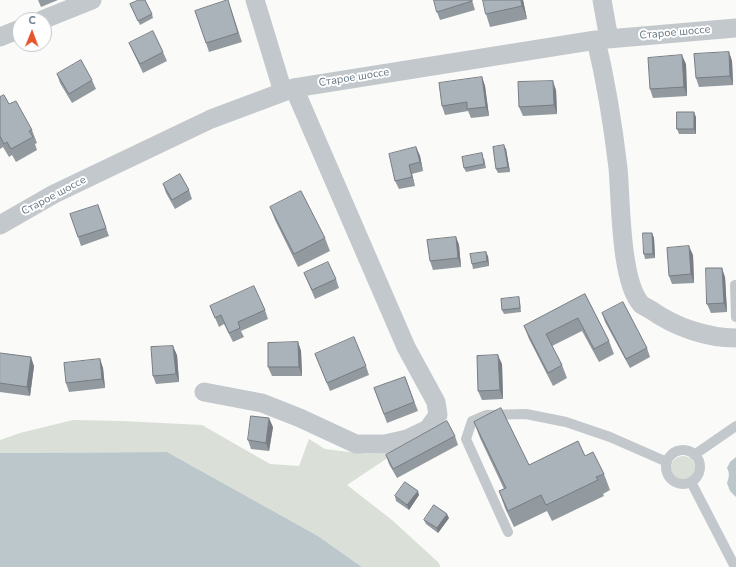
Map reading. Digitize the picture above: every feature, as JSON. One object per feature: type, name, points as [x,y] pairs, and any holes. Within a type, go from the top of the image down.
[{"type":"street","points":[[52,16],[92,0]]},
{"type":"street","points":[[204,392],[262,403],[300,418],[356,444],[384,444],[408,439],[428,429],[438,415],[436,402],[406,347],[289,90],[255,0]]},
{"type":"street","points":[[602,0],[604,76],[618,168],[625,257],[630,283],[641,304],[662,318],[685,329],[728,338],[736,338]]},
{"type":"street","name":"Старое шоссе","points":[[0,225],[54,194],[211,119],[289,90],[602,39],[736,28]]},
{"type":"street","points":[[0,37],[12,32]]},
{"type":"lane","points":[[734,285],[736,317]]},
{"type":"lane","points":[[508,532],[466,439],[472,421],[486,415],[526,414],[566,422],[610,437],[667,462]]},
{"type":"lane","points":[[694,455],[736,426]]},
{"type":"lane","points":[[681,451],[688,452],[694,455],[698,460],[700,466],[699,472],[696,478],[691,482],[684,484],[678,483],[672,480],[668,475],[666,469],[667,462],[675,453],[681,451]]},
{"type":"lane","points":[[691,482],[735,567]]},
{"type":"shaded area","points":[[73,420],[202,425],[270,464],[299,466],[309,439],[325,449],[366,454],[395,453],[347,485],[392,520],[439,563],[440,567],[362,567],[318,536],[167,452],[0,453],[0,440],[20,433]]},
{"type":"shaded area","points":[[167,452],[318,536],[362,567],[0,567],[0,453]]},
{"type":"shaded area","points":[[683,456],[691,460],[695,468],[691,476],[683,480],[675,476],[671,468],[675,460]]},
{"type":"shaded area","points":[[736,457],[736,497],[730,491],[727,483],[729,472],[727,468],[730,462]]},
{"type":"building","points":[[139,0],[145,0],[152,14],[138,21],[130,4]]},
{"type":"building","points":[[228,0],[238,33],[206,43],[195,11]]},
{"type":"building","points":[[434,0],[472,0],[472,1],[437,12]]},
{"type":"building","points":[[483,0],[521,0],[522,6],[486,14]]},
{"type":"building","points":[[153,31],[163,52],[140,64],[129,43]]},
{"type":"building","points":[[729,52],[730,76],[696,78],[694,54]]},
{"type":"building","points":[[682,55],[684,87],[650,89],[648,58]]},
{"type":"building","points":[[81,60],[92,80],[69,94],[57,74]]},
{"type":"building","points":[[482,77],[486,107],[467,109],[467,102],[442,106],[439,83]]},
{"type":"building","points":[[553,81],[554,105],[519,107],[518,82]]},
{"type":"building","points":[[4,95],[9,104],[16,101],[32,130],[29,131],[33,137],[11,149],[7,142],[4,144],[0,136],[0,97]]},
{"type":"building","points":[[677,112],[694,112],[694,129],[677,129]]},
{"type":"building","points":[[504,145],[508,167],[496,169],[493,147]]},
{"type":"building","points":[[416,147],[420,162],[409,165],[412,177],[395,181],[389,154]]},
{"type":"building","points":[[482,153],[484,164],[464,168],[462,157]]},
{"type":"building","points":[[180,174],[189,190],[172,200],[163,184]]},
{"type":"building","points":[[301,191],[325,238],[294,254],[270,207]]},
{"type":"building","points":[[98,205],[106,228],[78,237],[70,214]]},
{"type":"building","points":[[643,233],[652,233],[653,254],[644,254]]},
{"type":"building","points":[[456,237],[458,258],[430,261],[427,240]]},
{"type":"building","points":[[689,246],[691,274],[669,276],[667,248]]},
{"type":"building","points":[[486,252],[487,261],[472,264],[470,254]]},
{"type":"building","points":[[328,262],[336,279],[312,290],[304,273]]},
{"type":"building","points":[[706,268],[722,268],[724,303],[707,304]]},
{"type":"building","points":[[254,286],[265,310],[238,322],[240,328],[229,333],[221,315],[215,318],[210,306]]},
{"type":"building","points":[[585,294],[609,341],[594,349],[578,318],[546,334],[562,365],[548,373],[524,326]]},
{"type":"building","points":[[519,297],[520,308],[502,310],[501,299]]},
{"type":"building","points":[[623,302],[647,348],[626,359],[602,313]]},
{"type":"building","points":[[354,337],[366,366],[327,383],[315,354]]},
{"type":"building","points":[[298,342],[299,367],[268,367],[268,343]]},
{"type":"building","points":[[173,346],[176,374],[153,376],[151,347]]},
{"type":"building","points":[[0,353],[31,357],[27,387],[0,383]]},
{"type":"building","points":[[498,355],[500,390],[478,391],[477,356]]},
{"type":"building","points":[[100,359],[102,379],[66,383],[64,363]]},
{"type":"building","points":[[405,377],[414,402],[384,414],[374,388]]},
{"type":"building","points":[[501,408],[529,465],[578,441],[585,456],[593,452],[604,474],[596,477],[598,480],[546,505],[541,495],[508,511],[499,491],[506,488],[474,422]]},
{"type":"building","points":[[251,416],[269,418],[266,443],[248,440]]},
{"type":"building","points":[[447,421],[455,436],[393,469],[386,455]]},
{"type":"building","points":[[405,482],[418,491],[407,505],[395,496]]},
{"type":"building","points":[[434,505],[447,514],[437,528],[424,520]]}]
